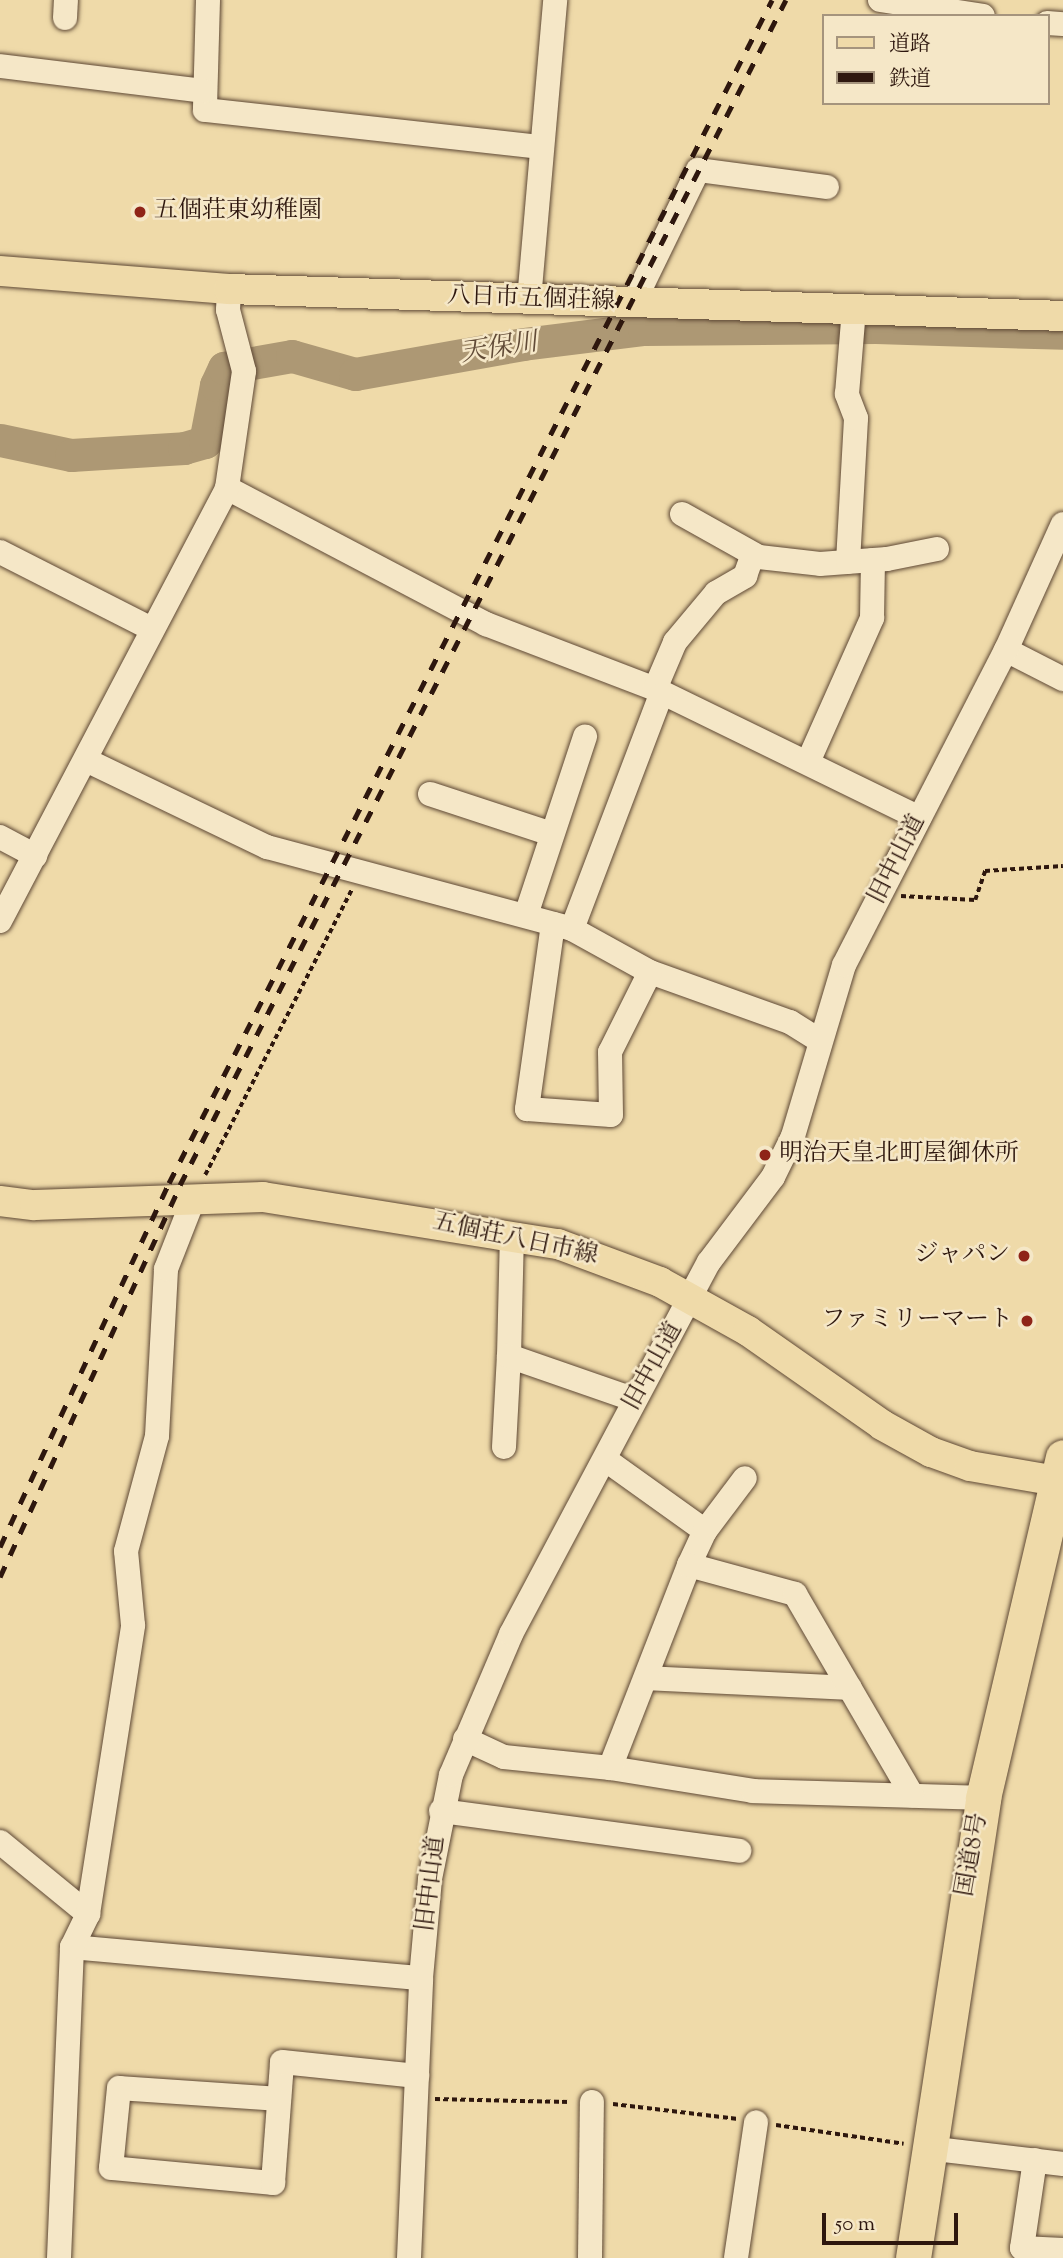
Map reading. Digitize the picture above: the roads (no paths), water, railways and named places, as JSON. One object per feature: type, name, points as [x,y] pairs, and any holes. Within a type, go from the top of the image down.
[{"type":"highway","name":"国道8号","points":[[913,2258],[927,2148],[983,1798],[1061,1473]]},
{"type":"main road","name":"八日市五個荘線","points":[[0,271],[229,289],[1063,316]]},
{"type":"main road","name":"五個荘八日市線","points":[[0,1201],[35,1205],[262,1197],[512,1235],[607,1259],[748,1331],[882,1425],[931,1452],[970,1466],[1061,1473]]},
{"type":"street","points":[[208,0],[203,91],[205,110],[541,147]]},
{"type":"street","points":[[529,300],[555,0]]},
{"type":"street","points":[[880,0],[970,14]]},
{"type":"street","points":[[0,66],[203,91]]},
{"type":"street","points":[[633,304],[698,170],[827,187]]},
{"type":"street","points":[[0,921],[88,761],[152,629],[227,488],[244,371],[228,310],[229,289]]},
{"type":"street","points":[[848,562],[856,418],[847,394],[854,309]]},
{"type":"street","points":[[227,488],[486,624],[658,692],[808,762],[919,818]]},
{"type":"street","points":[[682,514],[752,554],[820,564],[873,560],[937,549]]},
{"type":"street","name":"旧中山道","points":[[409,2258],[421,1978],[441,1811],[465,1739],[512,1634],[709,1262],[773,1177],[805,1107],[844,965],[1006,650],[1063,524]]},
{"type":"street","points":[[0,552],[152,629]]},
{"type":"street","points":[[650,972],[610,1052],[611,1115],[527,1109],[563,927],[658,692],[675,642],[716,593],[745,576],[752,554]]},
{"type":"street","points":[[808,762],[872,618],[873,560]]},
{"type":"street","points":[[1006,650],[1063,679]]},
{"type":"street","points":[[526,915],[585,737]]},
{"type":"street","points":[[88,761],[267,847],[359,875],[526,915],[563,927],[650,972],[790,1022],[821,1041]]},
{"type":"street","points":[[430,794],[552,834]]},
{"type":"street","points":[[0,837],[35,856]]},
{"type":"street","points":[[59,2258],[72,1947],[88,1914],[133,1625],[126,1551],[157,1436],[166,1269],[193,1200]]},
{"type":"street","points":[[504,1447],[512,1235]]},
{"type":"street","points":[[509,1356],[635,1400]]},
{"type":"street","points":[[606,1460],[705,1531]]},
{"type":"street","points":[[610,1768],[689,1565],[705,1531],[745,1478]]},
{"type":"street","points":[[689,1565],[795,1594],[912,1795]]},
{"type":"street","points":[[646,1678],[850,1688]]},
{"type":"street","points":[[465,1739],[504,1757],[610,1768],[753,1791],[983,1798]]},
{"type":"street","points":[[441,1811],[739,1851]]},
{"type":"street","points":[[0,1842],[88,1914]]},
{"type":"street","points":[[72,1947],[421,1978]]},
{"type":"street","points":[[279,2099],[119,2088],[111,2168],[273,2183],[282,2062],[416,2087]]},
{"type":"street","points":[[590,2258],[592,2102]]},
{"type":"street","points":[[736,2258],[756,2122]]},
{"type":"street","points":[[927,2148],[1063,2164]]},
{"type":"street","points":[[1035,2160],[1022,2253],[1063,2250]]},
{"type":"waterway","name":"天保川","points":[[0,440],[71,455],[184,448],[205,442],[216,385],[224,368],[292,356],[355,374],[523,344],[644,329],[876,327],[1063,333]]},
{"type":"railway","points":[[0,1547],[169,1183],[772,0]]},
{"type":"railway","points":[[0,1577],[180,1185],[786,0]]},
{"type":"place","name":"五個荘東幼稚園","points":[[140,212]]},
{"type":"place","name":"明治天皇北町屋御休所","points":[[765,1155]]},
{"type":"place","name":"ジャパン","points":[[1024,1256]]},
{"type":"place","name":"ファミリーマート","points":[[1027,1321]]}]
